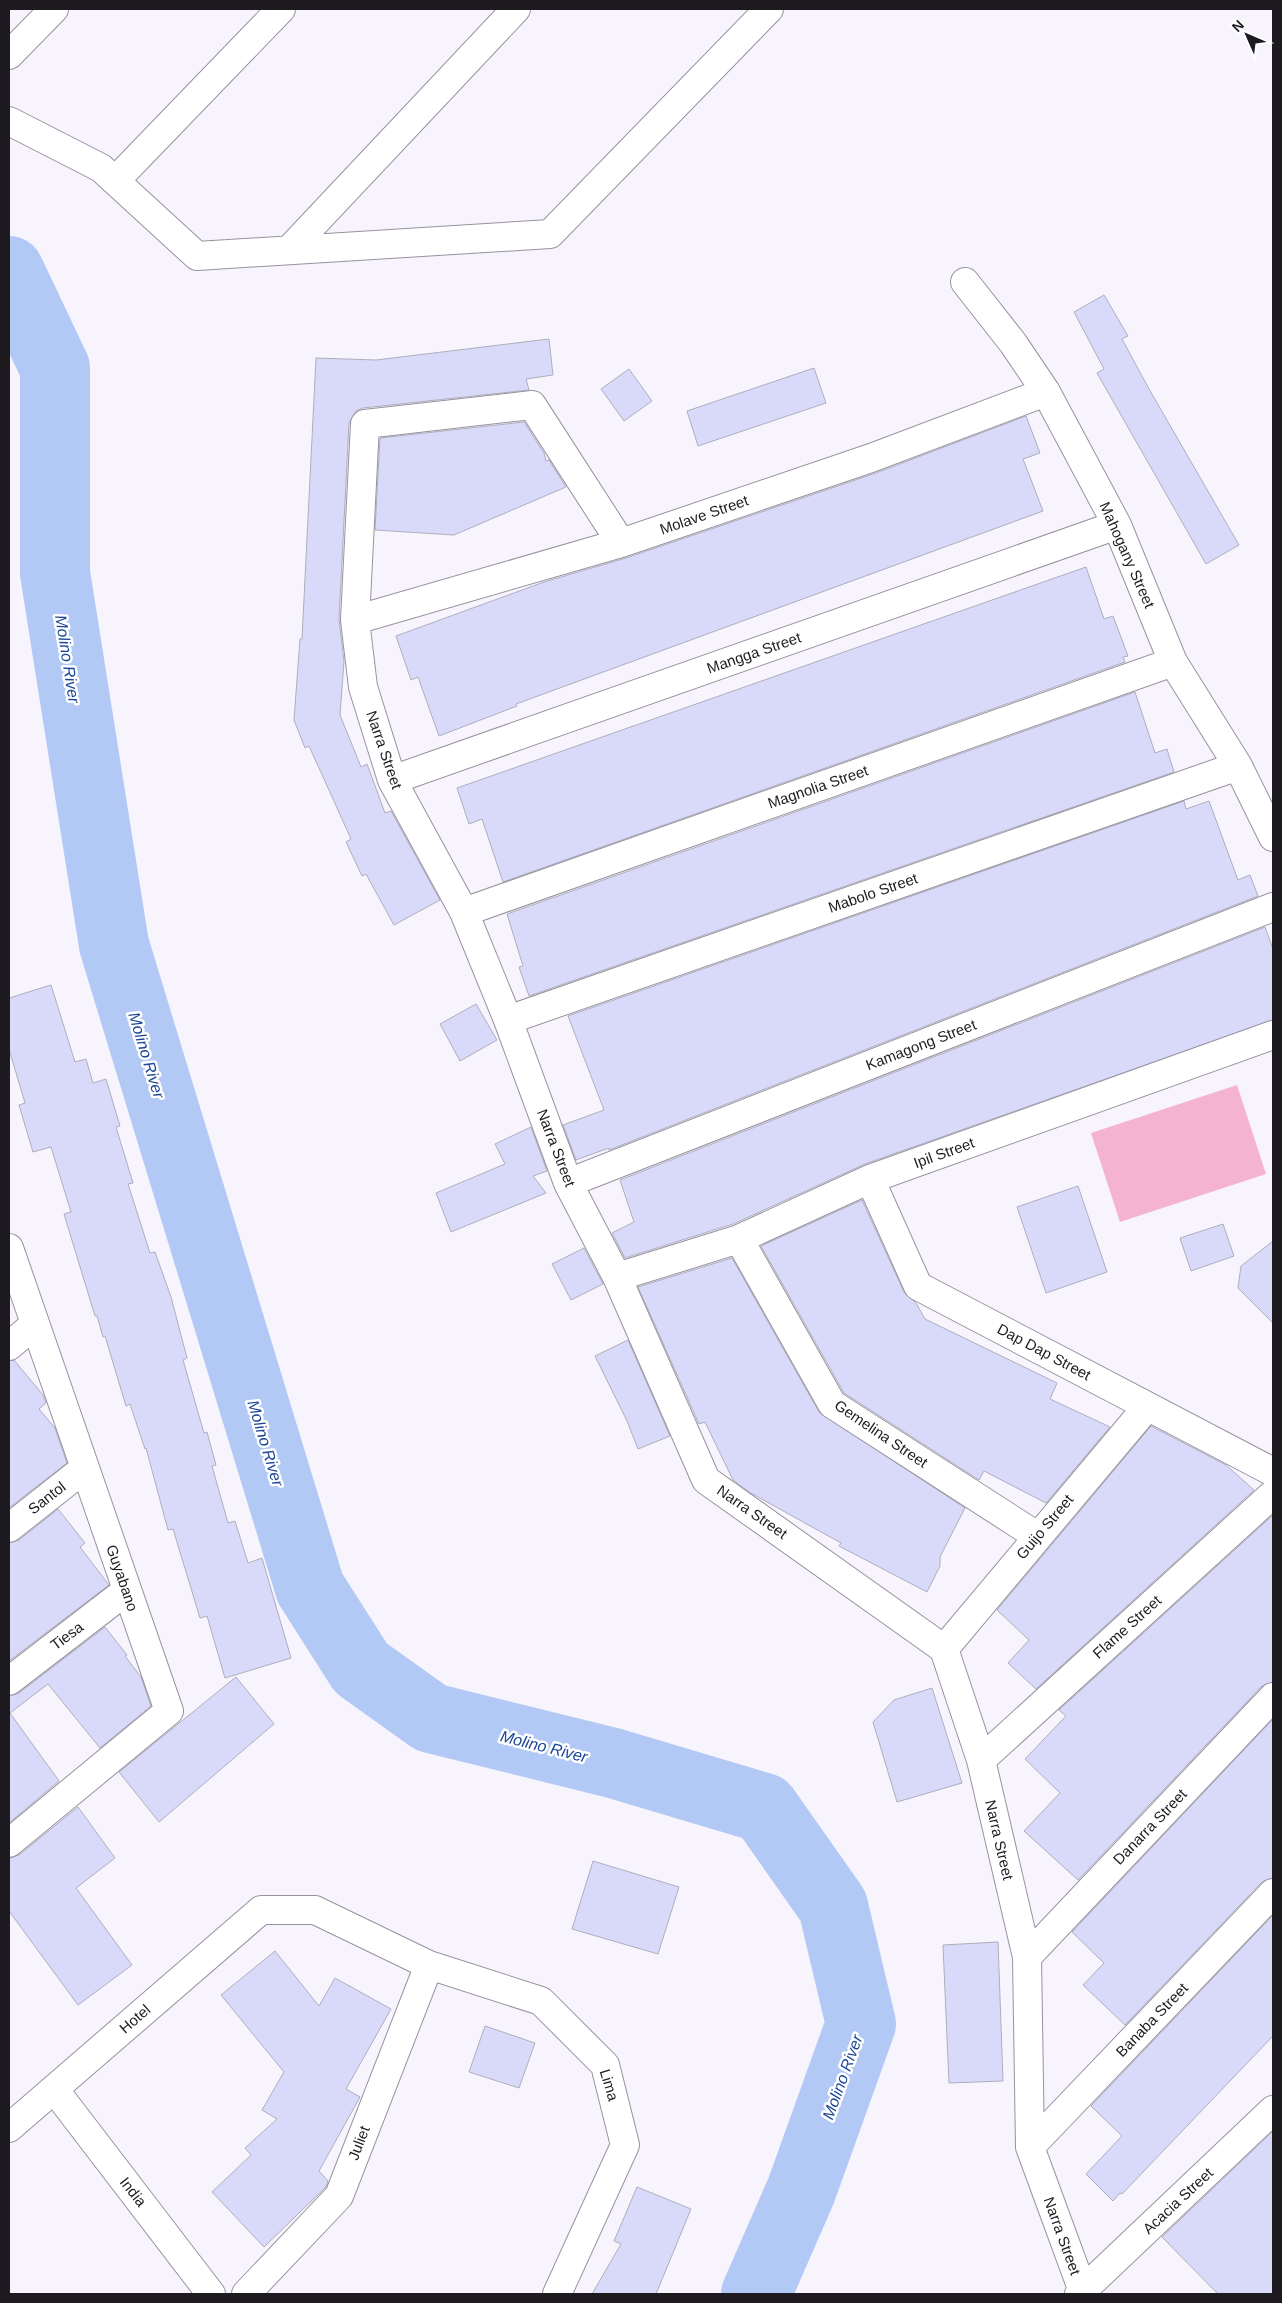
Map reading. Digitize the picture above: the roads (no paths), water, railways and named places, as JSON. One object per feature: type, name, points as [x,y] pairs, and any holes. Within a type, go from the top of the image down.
[{"type":"street","points":[[9,56],[54,9]]},
{"type":"street","points":[[115,181],[281,9]]},
{"type":"street","points":[[289,250],[516,9]]},
{"type":"street","points":[[9,121],[101,168],[198,256],[550,234],[769,9]]},
{"type":"street","name":"Mahogany Street","points":[[964,282],[1013,343],[1046,392],[1117,525],[1173,662],[1238,766],[1273,837]]},
{"type":"street","name":"Molave Street","points":[[355,620],[620,543],[871,458],[1046,392]]},
{"type":"street","name":"Narra Street","points":[[620,543],[532,406],[365,424],[355,620],[363,687],[392,780],[464,912],[508,1020],[568,1183],[617,1277],[706,1480],[944,1649],[981,1760],[1026,1957],[1030,2147],[1082,2293]]},
{"type":"street","name":"Mangga Street","points":[[392,780],[1117,525]]},
{"type":"street","name":"Magnolia Street","points":[[464,912],[1173,662]]},
{"type":"street","name":"Mabolo Street","points":[[508,1020],[1238,766]]},
{"type":"street","name":"Kamagong Street","points":[[568,1183],[1273,907]]},
{"type":"street","name":"Ipil Street","points":[[617,1277],[739,1239],[870,1179],[1273,1035]]},
{"type":"street","name":"Dap Dap Street","points":[[870,1179],[918,1286],[1273,1472]]},
{"type":"street","name":"Gemelina Street","points":[[739,1239],[832,1404],[1037,1536]]},
{"type":"street","name":"Guyabano","points":[[9,1248],[169,1711],[9,1843]]},
{"type":"street","points":[[9,1346],[35,1324]]},
{"type":"street","name":"Guijo Street","points":[[944,1649],[1147,1407]]},
{"type":"street","name":"Santol","points":[[9,1528],[85,1468]]},
{"type":"street","name":"Flame Street","points":[[981,1760],[1273,1494]]},
{"type":"street","name":"Tiesa","points":[[9,1681],[126,1591]]},
{"type":"street","name":"Danarra Street","points":[[1026,1957],[1273,1697]]},
{"type":"street","name":"Banaba Street","points":[[1030,2147],[1273,1894]]},
{"type":"street","name":"Lima","points":[[260,1910],[315,1910],[429,1965],[541,2002],[604,2065],[625,2146],[556,2294]]},
{"type":"street","name":"Hotel","points":[[9,2128],[260,1910]]},
{"type":"street","name":"Juliet","points":[[246,2294],[339,2196],[429,1965]]},
{"type":"street","name":"India","points":[[54,2089],[211,2294]]},
{"type":"street","name":"Acacia Street","points":[[1082,2293],[1273,2110]]},
{"type":"waterway","name":"Molino River","points":[[9,271],[55,368],[55,573],[114,945],[310,1588],[361,1668],[431,1718],[613,1763],[764,1808],[833,1906],[861,2024],[801,2191],[756,2294]]}]
